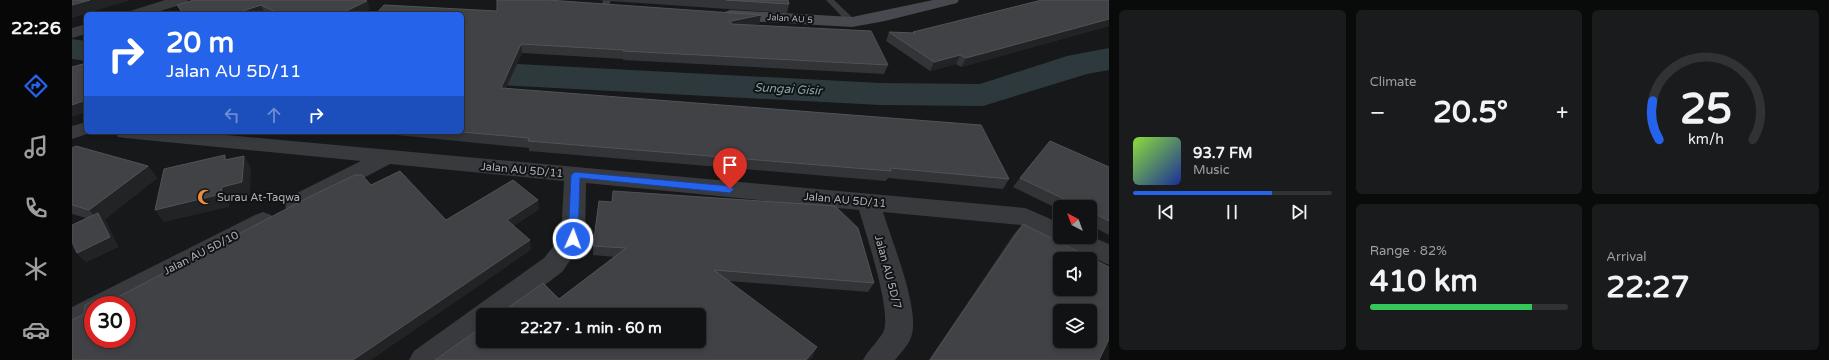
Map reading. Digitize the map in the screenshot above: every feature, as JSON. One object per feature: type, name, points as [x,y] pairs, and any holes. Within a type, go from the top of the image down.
[{"type":"main road","name":"Jalan AU 5","points":[[714,14],[852,22],[886,16],[952,0]]},
{"type":"main road","points":[[590,6],[606,3],[621,8]]},
{"type":"street","points":[[141,12],[175,1]]},
{"type":"street","points":[[72,33],[84,30]]},
{"type":"street","name":"Jalan AU 5D/11","points":[[146,134],[1025,218],[1053,230]]},
{"type":"street","name":"Jalan AU 5D/10","points":[[118,296],[387,157]]},
{"type":"street","points":[[495,308],[554,265],[573,239],[575,175]]},
{"type":"street","name":"Jalan AU 5D/7","points":[[868,203],[899,307],[898,334],[878,360]]},
{"type":"street","points":[[1084,244],[1109,255]]},
{"type":"street","points":[[72,320],[84,314]]},
{"type":"street","points":[[424,360],[476,322]]},
{"type":"lane","points":[[830,0],[852,22]]},
{"type":"building","points":[[72,0],[90,0],[72,5]]},
{"type":"building","points":[[194,0],[367,1],[344,12],[276,12],[261,5],[240,12],[182,12],[177,5]]},
{"type":"building","points":[[497,0],[548,0],[761,15],[731,21],[731,24],[871,31],[888,65],[521,44],[501,88],[981,125],[1009,179],[890,168],[891,171],[528,141],[529,138],[464,132],[464,12],[378,12],[384,5],[497,11]]},
{"type":"building","points":[[726,0],[788,0],[789,4]]},
{"type":"building","points":[[1042,0],[1109,0],[1109,19],[966,58],[960,55],[934,62],[889,32],[915,33],[913,32]]},
{"type":"building","points":[[83,64],[84,66],[84,101],[72,105],[72,67]]},
{"type":"building","points":[[1050,141],[1109,167],[1109,221],[1097,215],[1097,200],[1066,200],[1020,178]]},
{"type":"building","points":[[76,146],[148,166],[89,210],[72,205],[72,148]]},
{"type":"building","points":[[225,155],[225,160],[244,156],[242,182],[222,187],[221,194],[155,210],[164,169]]},
{"type":"building","points":[[400,171],[446,220],[513,180],[538,200],[507,220],[530,240],[353,360],[72,360],[72,320],[84,314],[84,348],[136,348],[136,296],[120,296],[311,196],[355,175],[362,175],[371,185]]},
{"type":"building","points":[[613,191],[835,206],[858,228],[874,283],[714,270],[817,347],[806,360],[435,360],[476,331],[476,348],[706,348],[706,308],[508,308],[543,283],[559,299],[626,248],[593,246],[599,201],[612,202]]},
{"type":"building","points":[[98,213],[110,237],[77,253],[72,242],[72,225]]},
{"type":"building","points":[[1023,224],[1053,239],[1053,244],[1063,244],[1079,252],[1053,252],[1053,296],[1097,296],[1097,261],[1109,267],[1109,339],[1099,360],[930,360]]},
{"type":"waterway","name":"Sungai Gisir","points":[[72,49],[84,51]]},
{"type":"waterway","name":"Sungai Gisir","points":[[464,72],[880,94],[983,95],[1080,64],[1109,59]]},
{"type":"place","name":"Surau At-Taqwa","points":[[205,197]]},
{"type":"route","points":[[573,239],[575,175],[730,189]]}]
